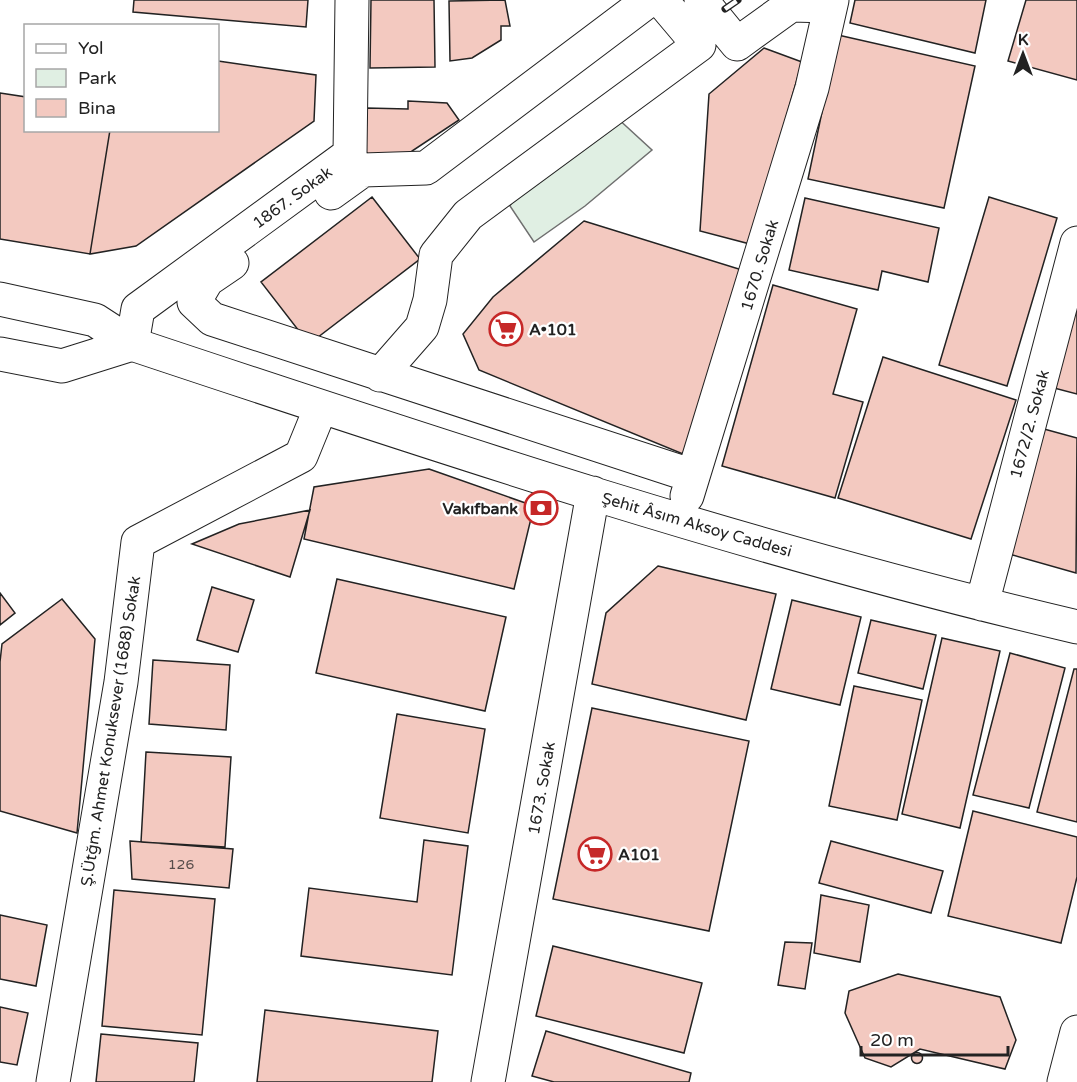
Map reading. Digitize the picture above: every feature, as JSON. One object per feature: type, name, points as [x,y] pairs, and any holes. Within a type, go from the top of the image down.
[{"type":"street","name":"1867. Sokak","points":[[132,344],[138,309],[350,154],[352,0]]},
{"type":"street","points":[[650,0],[426,168],[363,170],[207,280],[194,302],[212,319],[693,476]]},
{"type":"street","points":[[380,375],[422,327],[430,300],[436,255],[468,215],[699,45],[661,0]]},
{"type":"street","points":[[701,0],[737,44],[790,5],[831,3]]},
{"type":"street","name":"1670. Sokak","points":[[679,521],[812,87],[831,3]]},
{"type":"street","name":"1672/2. Sokak","points":[[982,604],[1077,243]]},
{"type":"street","name":"Şehit Âsım Aksoy Caddesi","points":[[0,299],[95,320],[132,344],[679,521],[982,604],[1077,627]]},
{"type":"street","points":[[0,354],[62,366],[132,344]]},
{"type":"street","name":"Ş.Ütğm. Ahmet Konuksever (1688) Sokak","points":[[52,1082],[121,682],[138,542],[301,456],[321,407]]},
{"type":"street","name":"1673. Sokak","points":[[488,1082],[593,493]]},
{"type":"street","points":[[1064,1082],[1077,1032]]},
{"type":"green space","points":[[615,116],[652,150],[585,206],[534,242],[510,206],[522,183]]},
{"type":"building","points":[[134,0],[308,0],[306,27],[133,12]]},
{"type":"building","points":[[371,0],[434,0],[435,67],[370,68]]},
{"type":"building","points":[[505,0],[510,26],[501,26],[501,40],[472,58],[450,61],[449,1]]},
{"type":"building","points":[[855,0],[986,0],[975,53],[850,23]]},
{"type":"building","points":[[1026,0],[1077,0],[1077,80],[1008,61]]},
{"type":"building","points":[[838,35],[975,66],[944,208],[808,179]]},
{"type":"building","points":[[764,48],[802,62],[750,244],[700,231],[709,94]]},
{"type":"building","points":[[219,61],[316,75],[314,121],[136,246],[90,254],[110,132],[219,132]]},
{"type":"building","points":[[0,93],[24,97],[24,132],[110,132],[90,254],[0,239]]},
{"type":"building","points":[[408,101],[447,103],[459,120],[412,151],[409,161],[365,161],[367,108],[408,109]]},
{"type":"building","points":[[372,197],[420,259],[309,344],[261,282]]},
{"type":"building","points":[[989,197],[1057,218],[1007,386],[939,365]]},
{"type":"building","points":[[805,198],[939,228],[928,282],[882,271],[878,290],[789,270]]},
{"type":"building","points":[[584,221],[742,270],[683,454],[479,370],[463,334],[493,297]]},
{"type":"building","points":[[773,285],[857,309],[833,394],[863,402],[835,498],[722,466]]},
{"type":"building","points":[[1077,301],[1077,394],[1054,388]]},
{"type":"building","points":[[883,357],[1016,400],[971,539],[838,498]]},
{"type":"building","points":[[1044,429],[1077,438],[1076,573],[1009,554]]},
{"type":"building","points":[[429,469],[534,506],[514,589],[304,539],[314,487]]},
{"type":"building","points":[[310,510],[290,577],[192,544],[239,524]]},
{"type":"building","points":[[658,566],[776,594],[746,720],[592,684],[606,613]]},
{"type":"building","points":[[337,579],[506,617],[485,711],[316,673]]},
{"type":"building","points":[[212,587],[254,600],[238,652],[197,640]]},
{"type":"building","points":[[0,593],[15,613],[0,625]]},
{"type":"building","points":[[62,599],[95,639],[77,833],[0,811],[2,644]]},
{"type":"building","points":[[792,600],[861,617],[840,705],[771,689]]},
{"type":"building","points":[[871,620],[936,635],[923,689],[858,673]]},
{"type":"building","points":[[942,638],[1000,651],[960,828],[902,814]]},
{"type":"building","points":[[1010,653],[1065,668],[1029,808],[973,795]]},
{"type":"building","points":[[153,660],[230,665],[226,730],[149,724]]},
{"type":"building","points":[[1074,669],[1077,669],[1077,822],[1037,812]]},
{"type":"building","points":[[854,686],[922,700],[897,820],[829,806]]},
{"type":"building","points":[[592,708],[749,741],[709,931],[553,899]]},
{"type":"building","points":[[397,714],[485,729],[468,833],[380,818]]},
{"type":"building","points":[[146,752],[231,757],[225,847],[141,842]]},
{"type":"building","points":[[973,811],[1077,837],[1077,877],[1061,943],[948,916]]},
{"type":"building","points":[[424,840],[468,846],[452,975],[301,956],[309,888],[417,902]]},
{"type":"building","points":[[130,841],[233,849],[229,888],[132,879]]},
{"type":"building","points":[[831,841],[943,871],[931,913],[819,883]]},
{"type":"building","points":[[114,890],[215,899],[202,1035],[102,1026]]},
{"type":"building","points":[[821,895],[869,905],[860,962],[814,953]]},
{"type":"building","points":[[0,915],[47,925],[36,986],[0,979]]},
{"type":"building","points":[[785,942],[812,943],[805,989],[778,985]]},
{"type":"building","points":[[553,946],[702,983],[684,1053],[536,1016]]},
{"type":"building","points":[[898,974],[1000,997],[1016,1040],[1005,1069],[920,1049],[891,1067],[865,1058],[845,1013],[849,991]]},
{"type":"building","points":[[0,1007],[28,1013],[17,1065],[0,1062]]},
{"type":"building","points":[[265,1010],[438,1031],[432,1082],[257,1082]]},
{"type":"building","points":[[546,1031],[691,1073],[689,1082],[554,1082],[532,1076]]},
{"type":"building","points":[[101,1034],[198,1043],[194,1082],[96,1082]]},
{"type":"building","points":[[917,1052],[923,1058],[917,1064],[911,1058]]},
{"type":"railway","points":[[725,9],[738,0]]},
{"type":"place","name":"A•101","points":[[506,329]]},
{"type":"place","name":"Vakıfbank","points":[[541,508]]},
{"type":"place","name":"A101","points":[[595,854]]}]
